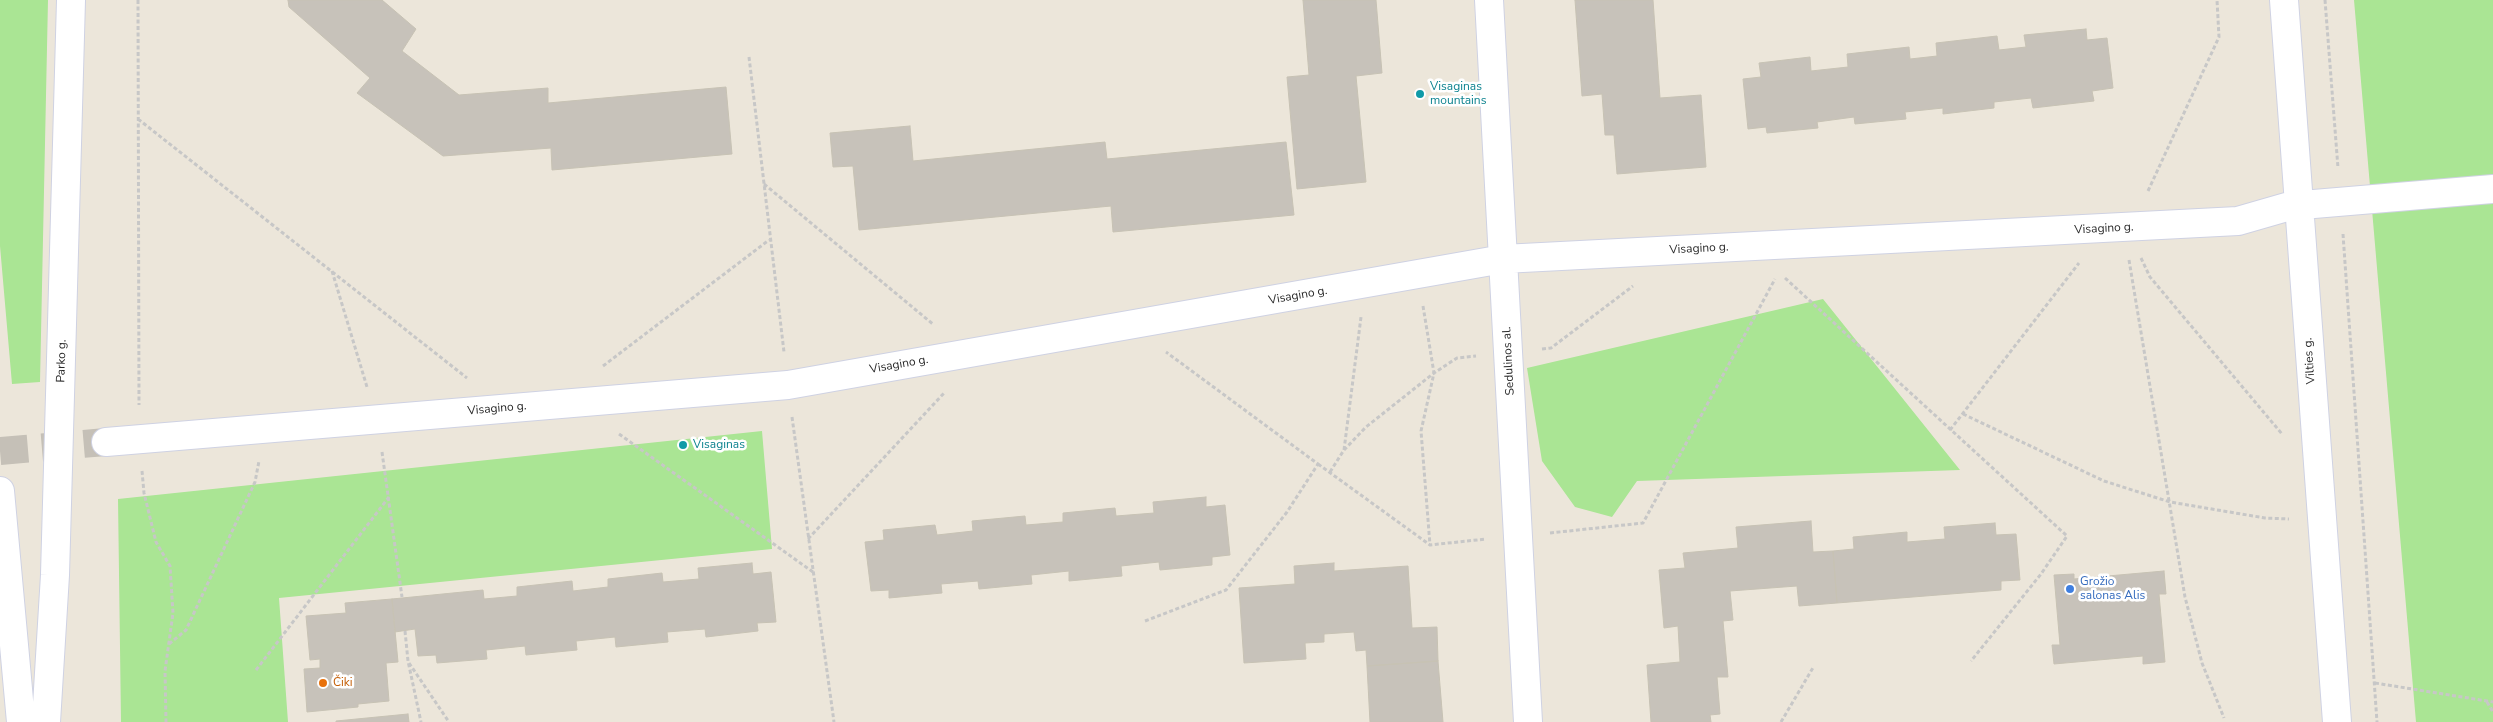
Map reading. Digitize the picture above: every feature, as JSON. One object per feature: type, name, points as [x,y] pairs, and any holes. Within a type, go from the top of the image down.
[{"type":"street","name":"Parko g.","points":[[46,722],[56,565],[71,0]]},
{"type":"street","name":"Sedulinos al.","points":[[1489,0],[1528,722]]},
{"type":"street","name":"Vilties g.","points":[[2284,0],[2337,722]]},
{"type":"street","name":"Visagino g.","points":[[106,442],[788,385],[1503,260],[2238,221],[2298,205],[2493,188]]},
{"type":"street","points":[[0,491],[21,722]]},
{"type":"path","points":[[138,0],[140,439],[144,493],[156,542],[170,566],[173,613],[165,671],[166,722]]},
{"type":"path","points":[[1950,430],[2116,228],[2148,192],[2219,37],[2217,0]]},
{"type":"path","points":[[2325,0],[2378,722]]},
{"type":"path","points":[[138,119],[506,408]]},
{"type":"path","points":[[763,184],[976,352],[808,539]]},
{"type":"path","points":[[2116,228],[2150,277],[2289,442],[2317,453]]},
{"type":"path","points":[[2116,228],[2130,268],[2185,597],[2202,663],[2224,718]]},
{"type":"path","points":[[599,369],[770,240]]},
{"type":"path","points":[[1129,325],[1430,545],[1643,523],[1779,272],[2067,536],[2041,574],[1971,661]]},
{"type":"path","points":[[1418,275],[1434,373],[1421,431],[1430,545]]},
{"type":"path","points":[[1344,450],[1365,284]]},
{"type":"path","points":[[1330,472],[1344,450],[1366,427],[1434,373],[1457,358],[1551,348],[1635,285]]},
{"type":"path","points":[[576,403],[813,572]]},
{"type":"path","points":[[1963,414],[2104,481],[2170,502],[2265,518],[2322,519]]},
{"type":"path","points":[[1145,620],[1226,590],[1287,512],[1318,464]]},
{"type":"path","points":[[169,644],[186,630],[255,482]]},
{"type":"path","points":[[256,670],[389,497]]},
{"type":"path","points":[[405,631],[408,661],[421,722]]},
{"type":"path","points":[[824,656],[834,722]]},
{"type":"path","points":[[408,661],[449,722]]},
{"type":"path","points":[[1781,722],[1814,666]]},
{"type":"path","points":[[2375,683],[2493,702]]},
{"type":"path","points":[[2487,701],[2493,712]]},
{"type":"green space","points":[[0,0],[48,0],[40,382],[12,384],[0,246]]},
{"type":"green space","points":[[2354,0],[2493,0],[2493,722],[2416,722]]},
{"type":"green space","points":[[1823,299],[1960,470],[1637,481],[1612,517],[1575,507],[1542,461],[1527,368]]},
{"type":"green space","points":[[762,431],[772,549],[279,598],[288,722],[121,722],[118,499]]},
{"type":"building","points":[[288,0],[382,0],[416,29],[402,51],[459,95],[548,88],[548,103],[726,87],[732,154],[552,170],[551,148],[443,156],[357,93],[370,78],[289,7]]},
{"type":"building","points":[[1303,0],[1376,0],[1382,73],[1356,76],[1366,182],[1297,189],[1287,77],[1309,75]]},
{"type":"building","points":[[1575,0],[1653,0],[1660,98],[1701,95],[1706,167],[1617,174],[1614,135],[1605,135],[1602,94],[1582,96]]},
{"type":"building","points":[[2086,29],[2087,40],[2107,38],[2113,88],[2092,91],[2094,101],[2033,108],[2031,98],[1994,102],[1994,108],[1943,114],[1943,108],[1905,112],[1906,119],[1855,124],[1854,117],[1817,122],[1818,128],[1767,133],[1766,127],[1748,129],[1743,79],[1761,77],[1759,63],[1810,57],[1811,71],[1848,67],[1847,54],[1909,47],[1910,59],[1937,56],[1936,43],[1997,36],[1999,50],[2026,47],[2024,35]]},
{"type":"building","points":[[910,126],[913,161],[1105,142],[1107,159],[1286,142],[1294,215],[1113,232],[1111,206],[859,230],[853,166],[833,167],[830,133]]},
{"type":"building","points":[[1206,497],[1206,507],[1225,505],[1230,555],[1212,557],[1212,565],[1160,570],[1159,562],[1121,566],[1122,576],[1069,581],[1069,571],[1031,575],[1032,584],[979,589],[978,581],[941,584],[942,593],[889,598],[889,590],[871,591],[865,542],[884,540],[883,530],[935,525],[937,535],[973,531],[972,521],[1025,516],[1026,525],[1063,522],[1063,513],[1115,508],[1116,516],[1154,513],[1153,502]]},
{"type":"building","points":[[1811,521],[1813,552],[1833,551],[1837,603],[1799,606],[1797,586],[1730,591],[1733,620],[1723,621],[1728,677],[1717,677],[1720,714],[1710,715],[1711,722],[1651,722],[1647,665],[1680,662],[1678,626],[1664,628],[1659,570],[1685,568],[1683,553],[1738,548],[1736,527]]},
{"type":"building","points":[[1995,523],[1996,535],[2016,534],[2020,580],[2001,581],[2001,590],[1837,603],[1833,551],[1854,549],[1853,537],[1907,532],[1907,542],[1945,539],[1944,527]]},
{"type":"building","points":[[752,563],[753,574],[771,572],[776,622],[757,623],[758,631],[706,637],[705,629],[667,632],[668,642],[616,647],[615,637],[576,641],[577,650],[526,655],[525,646],[486,650],[487,659],[437,663],[436,655],[418,656],[415,629],[395,632],[392,599],[483,590],[484,599],[517,596],[517,587],[572,581],[573,591],[608,587],[608,579],[662,573],[663,582],[699,579],[698,568]]},
{"type":"building","points":[[1334,563],[1334,571],[1408,566],[1412,628],[1437,627],[1438,661],[1367,666],[1366,650],[1356,651],[1354,632],[1324,634],[1324,642],[1305,643],[1306,659],[1244,663],[1239,588],[1295,584],[1294,566]]},
{"type":"building","points":[[2164,571],[2166,594],[2159,594],[2165,662],[2143,664],[2143,656],[2054,664],[2052,645],[2060,645],[2054,575],[2074,574],[2074,579]]},
{"type":"building","points":[[392,599],[398,662],[386,663],[389,701],[358,704],[358,707],[307,712],[304,669],[320,668],[320,659],[310,660],[306,616],[346,613],[345,603]]},
{"type":"building","points":[[1438,661],[1443,722],[1370,722],[1367,666]]},
{"type":"building","points":[[408,714],[409,722],[336,722],[336,721]]},
{"type":"tunnel","points":[[0,451],[106,442]]},
{"type":"place","name":"Visaginas mountains","points":[[1420,94]]},
{"type":"place","name":"Visaginas","points":[[683,445]]},
{"type":"place","name":"Grožio salonas Alis","points":[[2070,589]]},
{"type":"place","name":"Čiki","points":[[323,683]]}]
